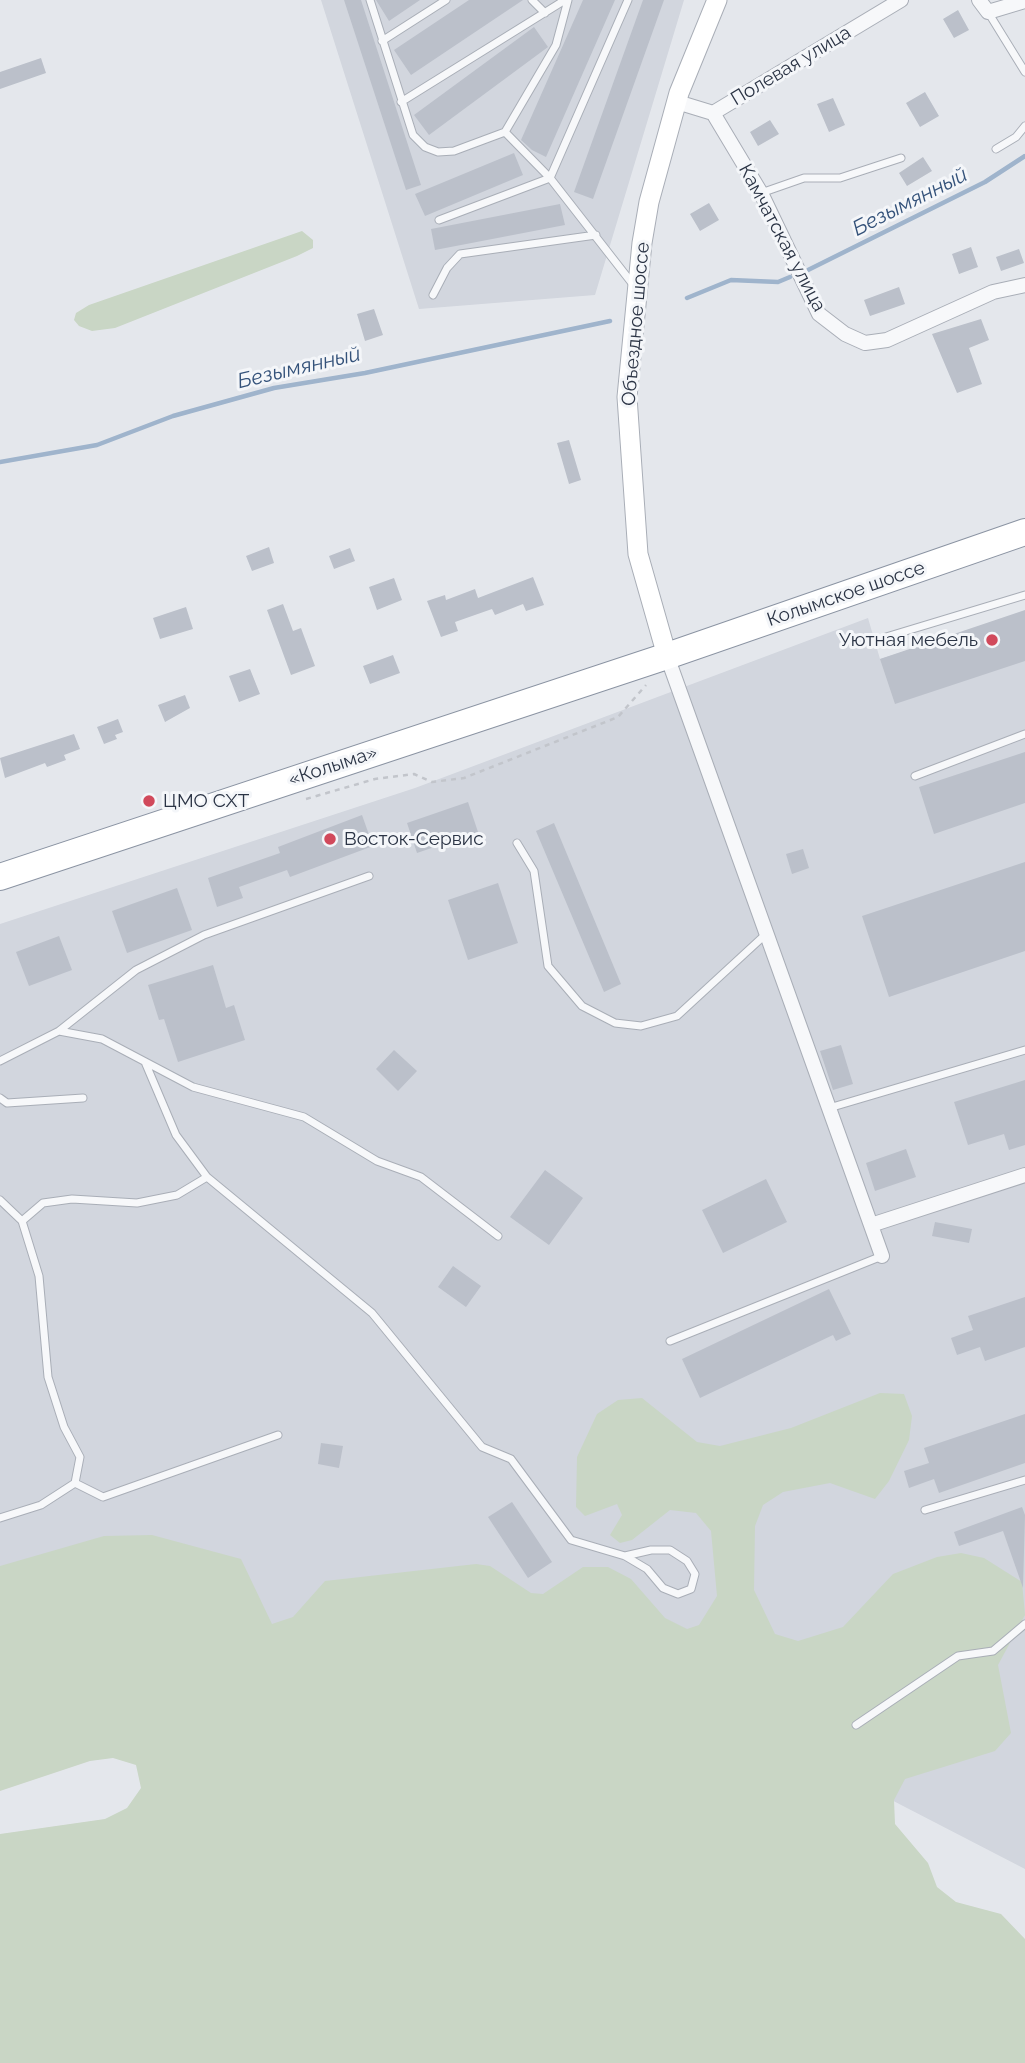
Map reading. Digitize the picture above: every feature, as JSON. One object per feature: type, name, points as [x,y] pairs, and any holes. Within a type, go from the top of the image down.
[{"type":"highway","name":"Колымское шоссе","points":[[670,663],[1025,532]]},
{"type":"highway","name":"«Колыма»","points":[[0,877],[670,663]]},
{"type":"street","name":"Полевая улица","points":[[677,102],[713,113],[901,0]]},
{"type":"street","points":[[979,0],[988,12],[1025,1]]},
{"type":"street","name":"Объездное шоссе","points":[[670,663],[638,554],[627,397],[649,202],[677,102],[715,2]]},
{"type":"street","name":"Камчатская улица","points":[[713,113],[761,193],[819,314],[845,334],[865,344],[887,340],[993,292],[1025,285]]},
{"type":"street","points":[[670,663],[882,1256]]},
{"type":"street","points":[[871,1225],[1025,1175]]},
{"type":"lane","points":[[370,0],[401,102],[414,135],[425,147],[438,152],[454,151],[505,131],[556,45],[566,0]]},
{"type":"lane","points":[[382,41],[446,0]]},
{"type":"lane","points":[[532,0],[545,13]]},
{"type":"lane","points":[[401,102],[566,0]]},
{"type":"lane","points":[[439,219],[550,178],[628,0]]},
{"type":"lane","points":[[988,12],[1025,72]]},
{"type":"lane","points":[[996,149],[1016,137],[1025,126]]},
{"type":"lane","points":[[505,131],[550,178],[637,290]]},
{"type":"lane","points":[[761,193],[804,178],[840,178],[901,158]]},
{"type":"lane","points":[[433,295],[447,268],[460,254],[596,235]]},
{"type":"lane","points":[[886,637],[1025,594]]},
{"type":"lane","points":[[915,776],[1025,734]]},
{"type":"lane","points":[[516,843],[534,871],[548,966],[582,1006],[615,1023],[641,1026],[677,1016],[767,933]]},
{"type":"lane","points":[[0,1061],[59,1031],[136,970],[204,935],[369,876]]},
{"type":"lane","points":[[59,1031],[102,1039],[193,1087],[304,1117],[377,1161],[421,1177],[498,1236]]},
{"type":"lane","points":[[829,1108],[1025,1050]]},
{"type":"lane","points":[[145,1062],[176,1135],[207,1177],[372,1313],[482,1447],[511,1459],[571,1540],[625,1556],[647,1569],[663,1588],[678,1594],[691,1589],[695,1574],[688,1561],[670,1550],[651,1550],[625,1556]]},
{"type":"lane","points":[[0,1098],[7,1103],[83,1098]]},
{"type":"lane","points":[[22,1221],[43,1203],[72,1199],[136,1203],[177,1195],[207,1177]]},
{"type":"lane","points":[[0,1200],[22,1221],[39,1276],[48,1377],[64,1427],[80,1457],[75,1483],[41,1505],[0,1518]]},
{"type":"lane","points":[[670,1341],[882,1256]]},
{"type":"lane","points":[[75,1483],[103,1497],[278,1435]]},
{"type":"lane","points":[[925,1510],[1025,1480]]},
{"type":"lane","points":[[856,1725],[958,1656],[993,1651],[1025,1625]]},
{"type":"path","points":[[298,802],[375,779],[414,774],[432,782],[464,778],[618,717],[670,663]]},
{"type":"shaded area","points":[[321,0],[684,0],[595,295],[419,309]]},
{"type":"shaded area","points":[[1025,613],[1025,1869],[818,1762],[0,1678],[0,924],[415,788],[868,618],[880,659]]},
{"type":"green space","points":[[302,231],[313,240],[313,248],[115,328],[92,331],[79,326],[74,320],[76,313],[89,305]]},
{"type":"green space","points":[[880,1393],[904,1394],[912,1416],[909,1440],[889,1481],[875,1499],[830,1483],[783,1492],[763,1505],[755,1526],[754,1590],[775,1634],[798,1641],[843,1627],[893,1574],[937,1557],[961,1553],[984,1558],[1022,1582],[1025,1615],[998,1665],[1011,1733],[995,1751],[905,1779],[894,1800],[895,1824],[928,1863],[937,1887],[956,1902],[1001,1914],[1025,1939],[1025,2063],[0,2063],[0,1834],[105,1819],[127,1808],[141,1788],[136,1765],[113,1758],[90,1761],[0,1791],[0,1566],[104,1536],[152,1535],[241,1559],[272,1624],[293,1617],[325,1581],[476,1564],[490,1566],[531,1593],[543,1594],[583,1567],[608,1567],[631,1579],[665,1618],[687,1629],[699,1625],[717,1596],[711,1531],[696,1513],[670,1510],[632,1540],[620,1543],[610,1535],[622,1515],[617,1504],[585,1516],[576,1507],[577,1457],[597,1414],[618,1400],[642,1398],[697,1442],[720,1446],[791,1428]]},
{"type":"building","points":[[344,0],[361,0],[421,185],[406,190]]},
{"type":"building","points":[[376,0],[420,0],[389,21]]},
{"type":"building","points":[[469,0],[523,0],[411,75],[394,50]]},
{"type":"building","points":[[583,0],[615,0],[546,157],[521,140]]},
{"type":"building","points":[[643,0],[664,0],[593,199],[574,192]]},
{"type":"building","points":[[958,10],[969,30],[954,38],[943,19]]},
{"type":"building","points":[[534,27],[548,47],[429,135],[414,115]]},
{"type":"building","points":[[41,58],[46,73],[0,89],[0,72]]},
{"type":"building","points":[[925,92],[939,116],[920,127],[906,103]]},
{"type":"building","points":[[833,98],[845,125],[829,132],[817,104]]},
{"type":"building","points":[[770,120],[779,134],[758,146],[750,132]]},
{"type":"building","points":[[514,153],[523,175],[425,216],[415,194]]},
{"type":"building","points":[[923,157],[932,171],[907,186],[899,173]]},
{"type":"building","points":[[709,203],[719,220],[700,231],[690,214]]},
{"type":"building","points":[[560,204],[565,225],[435,250],[431,229]]},
{"type":"building","points":[[971,247],[978,267],[959,274],[952,254]]},
{"type":"building","points":[[1019,249],[1024,263],[1001,271],[996,257]]},
{"type":"building","points":[[899,287],[905,304],[870,316],[864,300]]},
{"type":"building","points":[[374,309],[383,335],[365,341],[357,314]]},
{"type":"building","points":[[981,319],[989,340],[969,348],[982,384],[957,393],[932,334]]},
{"type":"building","points":[[569,440],[581,480],[569,484],[557,443]]},
{"type":"building","points":[[269,547],[274,563],[252,571],[246,556]]},
{"type":"building","points":[[350,548],[355,561],[334,569],[329,556]]},
{"type":"building","points":[[533,577],[544,605],[526,611],[523,604],[495,615],[492,609],[455,622],[458,631],[441,637],[427,601],[445,595],[446,600],[475,589],[478,598]]},
{"type":"building","points":[[394,578],[402,600],[377,610],[369,587]]},
{"type":"building","points":[[283,604],[293,631],[301,628],[315,666],[291,675],[267,610]]},
{"type":"building","points":[[186,607],[193,629],[160,639],[153,618]]},
{"type":"building","points":[[1025,610],[1025,661],[895,704],[880,659]]},
{"type":"building","points":[[393,655],[400,673],[370,684],[363,666]]},
{"type":"building","points":[[250,669],[260,694],[239,702],[229,676]]},
{"type":"building","points":[[185,695],[190,708],[165,722],[158,705]]},
{"type":"building","points":[[118,719],[123,732],[115,735],[117,739],[104,744],[97,727]]},
{"type":"building","points":[[74,734],[80,749],[64,755],[66,760],[47,767],[45,763],[5,778],[0,758]]},
{"type":"building","points":[[1025,752],[1025,803],[934,834],[919,787]]},
{"type":"building","points":[[468,802],[478,832],[417,853],[407,823]]},
{"type":"building","points":[[362,815],[373,846],[290,877],[287,870],[239,887],[243,898],[217,907],[208,878],[280,853],[278,847]]},
{"type":"building","points":[[554,823],[621,984],[604,992],[536,831]]},
{"type":"building","points":[[803,849],[809,868],[792,874],[786,854]]},
{"type":"building","points":[[1025,862],[1025,951],[889,997],[862,916]]},
{"type":"building","points":[[498,883],[518,943],[468,960],[448,900]]},
{"type":"building","points":[[177,888],[192,930],[127,953],[112,911]]},
{"type":"building","points":[[59,936],[72,970],[29,986],[16,952]]},
{"type":"building","points":[[213,965],[226,1008],[234,1005],[245,1040],[178,1062],[164,1019],[159,1020],[148,985]]},
{"type":"building","points":[[841,1045],[853,1084],[833,1090],[820,1051]]},
{"type":"building","points":[[394,1050],[417,1071],[398,1091],[376,1069]]},
{"type":"building","points":[[1025,1080],[1025,1145],[1009,1150],[1004,1134],[968,1145],[954,1102]]},
{"type":"building","points":[[906,1149],[916,1177],[875,1191],[866,1163]]},
{"type":"building","points":[[545,1170],[583,1198],[549,1245],[510,1217]]},
{"type":"building","points":[[766,1179],[787,1222],[723,1253],[702,1210]]},
{"type":"building","points":[[935,1222],[972,1229],[969,1243],[932,1236]]},
{"type":"building","points":[[453,1266],[481,1286],[466,1307],[438,1287]]},
{"type":"building","points":[[829,1289],[851,1334],[836,1341],[833,1335],[700,1398],[682,1359]]},
{"type":"building","points":[[1025,1297],[1025,1347],[985,1361],[980,1347],[957,1355],[951,1338],[973,1330],[968,1316]]},
{"type":"building","points":[[1025,1414],[1025,1463],[939,1493],[934,1479],[909,1488],[904,1471],[929,1463],[924,1448]]},
{"type":"building","points":[[321,1443],[343,1446],[339,1468],[318,1464]]},
{"type":"building","points":[[512,1502],[552,1562],[528,1578],[488,1517]]},
{"type":"building","points":[[1022,1507],[1025,1515],[1023,1588],[1003,1531],[959,1546],[954,1532]]},
{"type":"waterway","name":"Безымянный","points":[[806,271],[985,182],[1025,156]]},
{"type":"waterway","name":"Безымянный","points":[[687,298],[731,280],[778,282],[790,277]]},
{"type":"waterway","name":"Безымянный","points":[[0,462],[97,445],[173,416],[274,388],[365,373],[610,321]]},
{"type":"place","name":"Уютная мебель","points":[[992,640]]},
{"type":"place","name":"ЦМО СХТ","points":[[149,801]]},
{"type":"place","name":"Восток-Сервис","points":[[330,839]]}]
